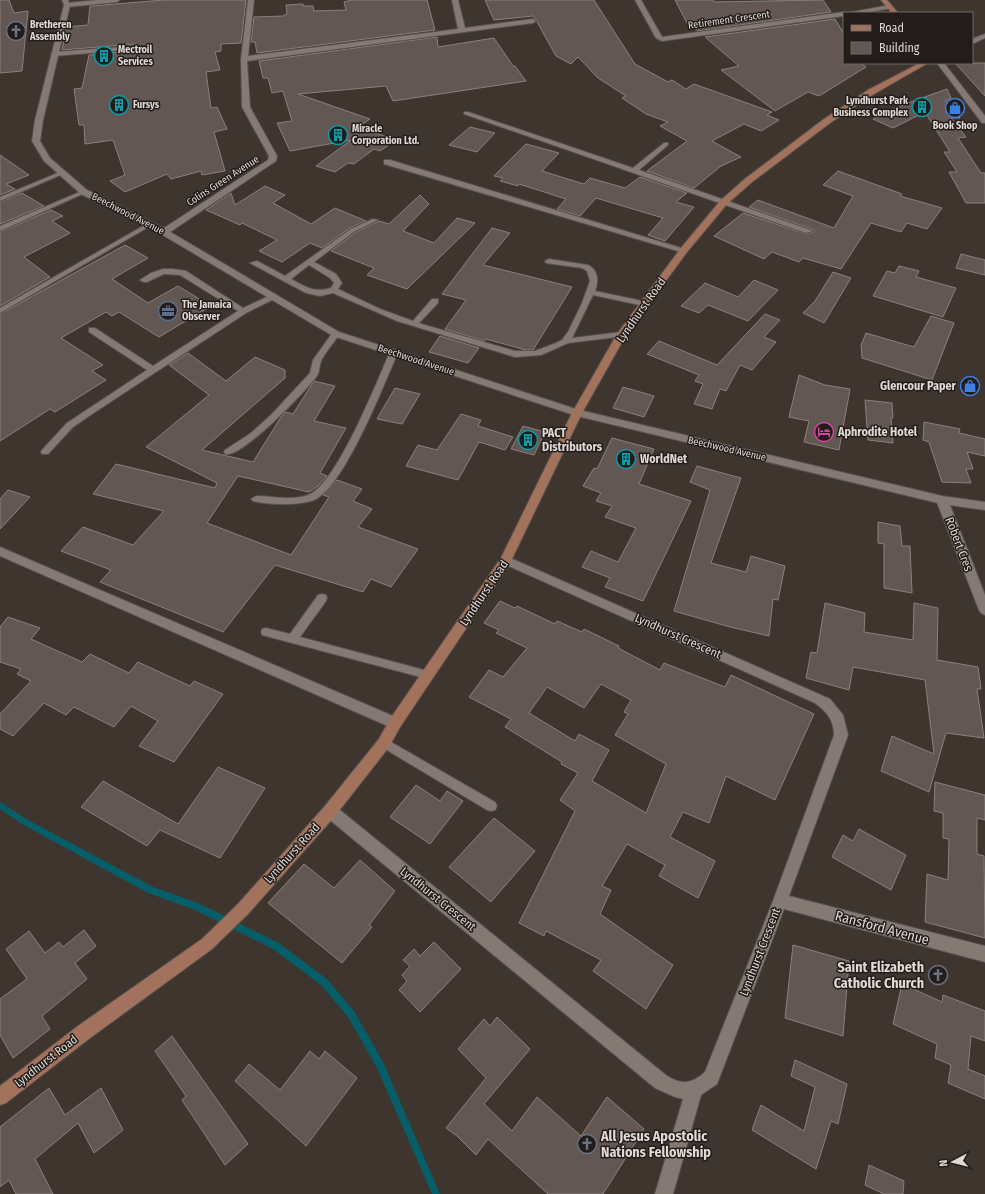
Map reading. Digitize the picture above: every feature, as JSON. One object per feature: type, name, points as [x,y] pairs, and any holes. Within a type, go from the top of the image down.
[{"type":"main road","points":[[884,0],[894,12]]},
{"type":"main road","name":"Lyndhurst Road","points":[[0,1097],[84,1032],[207,944],[243,909],[330,810],[384,744],[395,723],[506,560],[577,413],[622,334],[684,250],[724,202],[749,180],[827,121],[871,92],[923,64]]},
{"type":"street","points":[[66,2],[117,0]]},
{"type":"street","name":"Colins Green Avenue","points":[[164,232],[272,161],[273,156],[246,107],[244,59],[250,0]]},
{"type":"street","points":[[455,0],[462,30]]},
{"type":"street","name":"Retirement Crescent","points":[[638,0],[659,38],[843,14]]},
{"type":"street","name":"Beechwood Avenue","points":[[66,2],[39,120],[36,141],[47,159],[84,192],[150,224],[227,268],[272,298],[336,334],[577,413],[942,500],[985,506]]},
{"type":"street","points":[[857,12],[890,7]]},
{"type":"street","points":[[244,59],[533,21]]},
{"type":"street","points":[[973,42],[985,36]]},
{"type":"street","points":[[941,64],[985,121]]},
{"type":"street","points":[[387,162],[684,250]]},
{"type":"street","name":"Robert Cres","points":[[942,500],[985,610]]},
{"type":"street","points":[[0,551],[395,723]]},
{"type":"street","name":"Lyndhurst Crescent","points":[[330,810],[661,1082],[671,1088],[682,1091],[694,1090],[704,1086],[711,1078],[780,901],[841,735],[841,725],[837,715],[830,706],[820,699],[506,560]]},
{"type":"street","name":"Ransford Avenue","points":[[780,901],[985,954]]},
{"type":"street","points":[[664,1194],[694,1090]]},
{"type":"lane","points":[[54,54],[136,48]]},
{"type":"lane","points":[[466,114],[809,231]]},
{"type":"lane","points":[[634,171],[666,144]]},
{"type":"lane","points":[[0,199],[62,173]]},
{"type":"lane","points":[[0,229],[84,192]]},
{"type":"lane","points":[[286,279],[353,230],[375,220]]},
{"type":"lane","points":[[0,312],[150,224]]},
{"type":"lane","points":[[549,261],[587,266],[592,272],[594,282],[591,292],[566,341]]},
{"type":"lane","points":[[309,262],[333,276],[338,282],[334,290]]},
{"type":"lane","points":[[254,263],[309,291],[320,294],[334,290],[352,300],[414,324],[522,354],[539,353],[566,341],[622,334]]},
{"type":"lane","points":[[144,280],[155,273],[173,270],[183,273],[243,311]]},
{"type":"lane","points":[[591,292],[644,304]]},
{"type":"lane","points":[[45,452],[70,425],[243,311],[272,298]]},
{"type":"lane","points":[[414,324],[435,301]]},
{"type":"lane","points":[[92,330],[153,370]]},
{"type":"lane","points":[[228,452],[254,434],[274,417],[314,374],[317,360],[336,334]]},
{"type":"lane","points":[[256,499],[298,500],[312,497],[322,491],[331,480],[365,420],[394,352]]},
{"type":"lane","points":[[292,639],[322,598]]},
{"type":"lane","points":[[266,632],[428,675]]},
{"type":"lane","points":[[384,744],[491,806]]},
{"type":"building","points":[[0,0],[9,0],[14,13],[28,11],[22,71],[0,73]]},
{"type":"building","points":[[164,0],[246,0],[241,43],[221,44],[221,51],[215,52],[220,70],[206,72],[211,108],[217,107],[227,129],[214,132],[225,171],[202,175],[201,171],[171,179],[167,174],[125,192],[110,181],[125,175],[113,140],[85,144],[84,125],[79,125],[74,89],[82,88],[89,55],[138,50],[140,47],[136,44],[62,50],[66,27],[88,25],[90,6]]},
{"type":"building","points":[[352,0],[427,0],[435,30],[257,53],[255,42],[251,42],[254,17],[283,16],[287,14],[286,5],[303,4],[303,6],[313,6],[314,11],[346,10],[344,2]]},
{"type":"building","points":[[485,0],[594,0],[635,64],[668,82],[672,80],[686,89],[694,84],[772,112],[767,115],[779,120],[761,131],[744,124],[712,141],[741,157],[721,166],[694,188],[647,171],[687,141],[660,126],[668,122],[646,114],[622,98],[626,96],[598,78],[578,57],[571,64],[556,56],[533,16],[494,20]]},
{"type":"building","points":[[675,0],[713,0],[714,2],[823,0],[831,12],[698,31],[687,23]]},
{"type":"building","points":[[835,19],[843,32],[843,64],[862,64],[866,67],[819,96],[808,92],[775,111],[721,70],[739,66],[705,37]]},
{"type":"building","points":[[437,37],[438,47],[494,38],[513,66],[515,66],[526,81],[393,101],[386,86],[298,94],[370,119],[358,127],[396,140],[380,151],[374,149],[354,164],[348,163],[335,172],[316,166],[351,140],[290,151],[277,123],[292,121],[283,91],[272,93],[268,78],[263,78],[259,61]]},
{"type":"building","points":[[985,63],[985,96],[956,64]]},
{"type":"building","points":[[947,89],[951,98],[945,101],[950,104],[960,118],[951,118],[966,137],[958,138],[981,173],[985,173],[985,203],[966,203],[949,172],[957,172],[944,152],[950,152],[925,112],[893,128],[873,119],[897,107]]},
{"type":"building","points":[[470,127],[495,133],[477,152],[449,145]]},
{"type":"building","points":[[526,144],[559,153],[542,171],[584,184],[590,178],[625,188],[640,177],[687,193],[676,202],[694,207],[665,241],[648,235],[663,218],[596,198],[580,216],[557,209],[566,199],[519,184],[518,186],[500,181],[503,178],[494,176]]},
{"type":"building","points":[[0,155],[29,175],[6,184],[15,189],[0,195]]},
{"type":"building","points":[[838,171],[902,194],[900,196],[942,208],[927,229],[907,223],[901,232],[871,223],[841,269],[803,258],[799,262],[772,252],[764,259],[714,236],[743,213],[806,234],[814,232],[814,230],[749,207],[758,200],[834,228],[853,196],[823,185]]},
{"type":"building","points":[[265,186],[285,195],[273,203],[311,224],[335,208],[366,221],[350,228],[322,248],[310,243],[282,262],[259,251],[277,240],[242,223],[240,225],[206,210],[231,193],[235,205]]},
{"type":"building","points":[[22,193],[44,206],[0,224],[0,202]]},
{"type":"building","points":[[420,195],[429,204],[403,231],[434,243],[457,218],[475,223],[407,289],[367,275],[374,268],[331,251],[356,232],[379,221],[389,224]]},
{"type":"building","points":[[51,210],[63,216],[52,221],[70,233],[24,257],[50,277],[0,306],[0,232]]},
{"type":"building","points":[[492,228],[510,233],[483,265],[572,287],[533,350],[526,350],[486,339],[484,341],[445,329],[466,300],[442,294]]},
{"type":"building","points":[[125,245],[148,258],[112,279],[148,303],[178,286],[211,306],[159,337],[119,312],[112,316],[106,312],[61,338],[103,365],[92,371],[106,380],[55,412],[50,409],[0,441],[0,314]]},
{"type":"building","points":[[961,254],[985,260],[985,275],[956,268]]},
{"type":"building","points":[[899,266],[919,271],[916,277],[956,288],[943,317],[873,296],[887,271],[895,273]]},
{"type":"building","points":[[833,272],[851,278],[824,323],[803,313],[815,301]]},
{"type":"building","points":[[754,280],[778,290],[748,321],[708,305],[699,313],[681,306],[705,283],[738,297]]},
{"type":"building","points":[[765,314],[780,320],[764,337],[776,342],[752,370],[740,365],[726,391],[720,389],[712,409],[694,404],[703,384],[695,381],[699,375],[647,354],[659,341],[717,365]]},
{"type":"building","points":[[931,316],[954,323],[932,380],[862,358],[861,345],[866,333],[914,347]]},
{"type":"building","points":[[440,336],[479,348],[468,363],[429,352]]},
{"type":"building","points":[[188,353],[226,381],[255,357],[285,370],[285,378],[202,450],[253,462],[281,417],[286,412],[293,414],[314,381],[335,386],[314,421],[346,428],[320,473],[327,476],[318,486],[309,492],[238,476],[207,523],[291,555],[329,497],[323,495],[337,480],[362,489],[353,501],[372,509],[358,527],[418,549],[391,587],[371,579],[363,592],[275,565],[223,632],[100,582],[111,570],[61,551],[83,527],[133,545],[164,511],[93,494],[116,464],[215,488],[217,483],[146,447],[209,395],[169,365]]},
{"type":"building","points":[[799,375],[825,385],[850,389],[839,450],[804,442],[809,421],[789,417]]},
{"type":"building","points":[[623,387],[654,396],[644,417],[613,408]]},
{"type":"building","points":[[395,388],[420,394],[402,424],[377,419]]},
{"type":"building","points":[[865,400],[892,403],[893,418],[891,418],[893,443],[868,440]]},
{"type":"building","points":[[461,414],[481,420],[478,426],[513,437],[505,450],[479,442],[458,480],[406,466],[418,445],[437,450]]},
{"type":"building","points":[[924,422],[960,429],[959,433],[985,439],[985,456],[967,452],[973,469],[966,469],[971,483],[942,482],[929,442],[923,440]]},
{"type":"building","name":"PACT Distributors","points":[[523,426],[545,432],[534,455],[511,449]]},
{"type":"building","points":[[612,438],[654,449],[639,484],[691,501],[643,601],[605,587],[610,578],[582,567],[591,551],[618,562],[636,528],[605,517],[612,506],[596,501],[601,493],[583,486],[594,468],[597,469]]},
{"type":"building","points":[[697,466],[741,478],[711,563],[746,572],[751,556],[785,566],[778,600],[773,599],[769,636],[730,627],[674,611],[710,490],[690,482]]},
{"type":"building","points":[[8,490],[30,497],[0,529],[0,499]]},
{"type":"building","points":[[878,522],[900,526],[902,546],[910,546],[912,593],[884,588],[884,544],[878,543]]},
{"type":"building","points":[[500,601],[515,608],[517,606],[555,624],[557,621],[582,632],[584,629],[619,646],[618,648],[660,670],[664,663],[725,687],[731,675],[814,714],[775,800],[726,776],[709,823],[683,812],[670,837],[715,861],[698,898],[659,876],[665,865],[627,844],[602,886],[611,890],[600,914],[673,965],[646,1009],[593,971],[601,960],[546,931],[544,936],[519,923],[575,811],[560,800],[578,773],[561,764],[562,762],[505,727],[511,719],[469,697],[489,670],[503,677],[527,648],[496,633],[499,630],[484,623]],"holes":[[[601,684],[631,700],[624,712],[628,714],[615,735],[666,764],[646,813],[592,781],[609,750],[579,734],[575,741],[529,713],[547,687],[584,708]]]},
{"type":"building","points":[[825,603],[865,613],[864,632],[913,640],[914,603],[938,608],[937,660],[978,667],[981,689],[977,689],[984,738],[946,733],[929,792],[881,771],[892,736],[934,754],[925,680],[853,667],[849,690],[806,678],[811,652],[817,653]]},
{"type":"building","points":[[8,617],[40,628],[31,639],[82,662],[90,654],[129,673],[138,662],[190,686],[194,681],[223,694],[174,762],[139,746],[158,721],[131,706],[114,727],[74,707],[66,715],[44,703],[13,736],[0,729],[0,714],[31,681],[17,674],[21,669],[0,662],[0,627]]},
{"type":"building","points":[[218,767],[265,788],[220,858],[160,830],[147,846],[81,807],[103,781],[178,824]]},
{"type":"building","points":[[935,782],[985,795],[985,820],[977,818],[977,854],[984,856],[985,938],[925,922],[927,874],[948,880],[949,839],[943,838],[943,813],[934,811]]},
{"type":"building","points":[[416,785],[440,801],[447,791],[463,801],[430,844],[390,817]]},
{"type":"building","points":[[494,818],[535,851],[491,902],[449,867]]},
{"type":"building","points":[[859,829],[906,855],[891,890],[832,857],[843,835],[853,841]]},
{"type":"building","points":[[360,860],[395,891],[369,925],[372,927],[342,963],[268,903],[304,864],[334,888]]},
{"type":"building","points":[[84,930],[96,946],[75,963],[87,979],[42,1016],[50,1029],[13,1058],[0,1035],[0,999],[27,979],[6,949],[29,931],[45,953],[59,942],[63,947]]},
{"type":"building","points":[[434,942],[461,969],[420,1012],[399,990],[407,981],[402,975],[410,966],[403,960],[414,949],[420,956]]},
{"type":"building","points":[[793,945],[849,961],[843,1036],[785,1018]]},
{"type":"building","points":[[902,984],[942,1002],[943,995],[985,1011],[985,1041],[971,1036],[968,1069],[985,1076],[985,1099],[948,1083],[951,1065],[935,1058],[937,1044],[893,1024]]},
{"type":"building","points":[[497,1017],[530,1049],[484,1104],[512,1131],[537,1097],[581,1136],[607,1097],[644,1129],[603,1194],[548,1194],[488,1139],[476,1155],[457,1136],[446,1128],[486,1078],[458,1049],[484,1019],[490,1026]]},
{"type":"building","points":[[172,1036],[248,1144],[225,1165],[182,1100],[186,1096],[155,1051]]},
{"type":"building","points":[[310,1051],[319,1059],[325,1051],[357,1078],[306,1146],[235,1081],[249,1064],[280,1090]]},
{"type":"building","points":[[795,1060],[847,1084],[838,1124],[831,1121],[816,1169],[752,1130],[761,1105],[804,1131],[815,1087],[791,1076]]},
{"type":"building","points":[[49,1088],[65,1115],[101,1088],[123,1130],[94,1153],[78,1123],[35,1159],[53,1194],[16,1194],[9,1180],[0,1187],[0,1127]]},
{"type":"building","points":[[869,1165],[904,1181],[903,1194],[884,1194],[865,1185]]},
{"type":"waterway","points":[[0,805],[25,822],[151,890],[195,906],[276,946],[324,982],[351,1014],[380,1065],[436,1194]]},
{"type":"place","name":"Bretheren Assembly","points":[[16,31]]},
{"type":"place","name":"Mectroil Services","points":[[104,56]]},
{"type":"place","name":"Fursys","points":[[119,105]]},
{"type":"place","name":"Lyndhurst Park Business Complex","points":[[922,107]]},
{"type":"place","name":"Book Shop","points":[[955,108]]},
{"type":"place","name":"Miracle Corporation Ltd.","points":[[338,135]]},
{"type":"place","name":"The Jamaica Observer","points":[[168,311]]},
{"type":"place","name":"Glencour Paper","points":[[970,386]]},
{"type":"place","name":"Aphrodite Hotel","points":[[824,432]]},
{"type":"place","name":"PACT Distributors","points":[[528,440]]},
{"type":"place","name":"WorldNet","points":[[626,459]]},
{"type":"place","name":"Saint Elizabeth Catholic Church","points":[[938,975]]},
{"type":"place","name":"All Jesus Apostolic Nations Fellowship","points":[[587,1144]]}]
